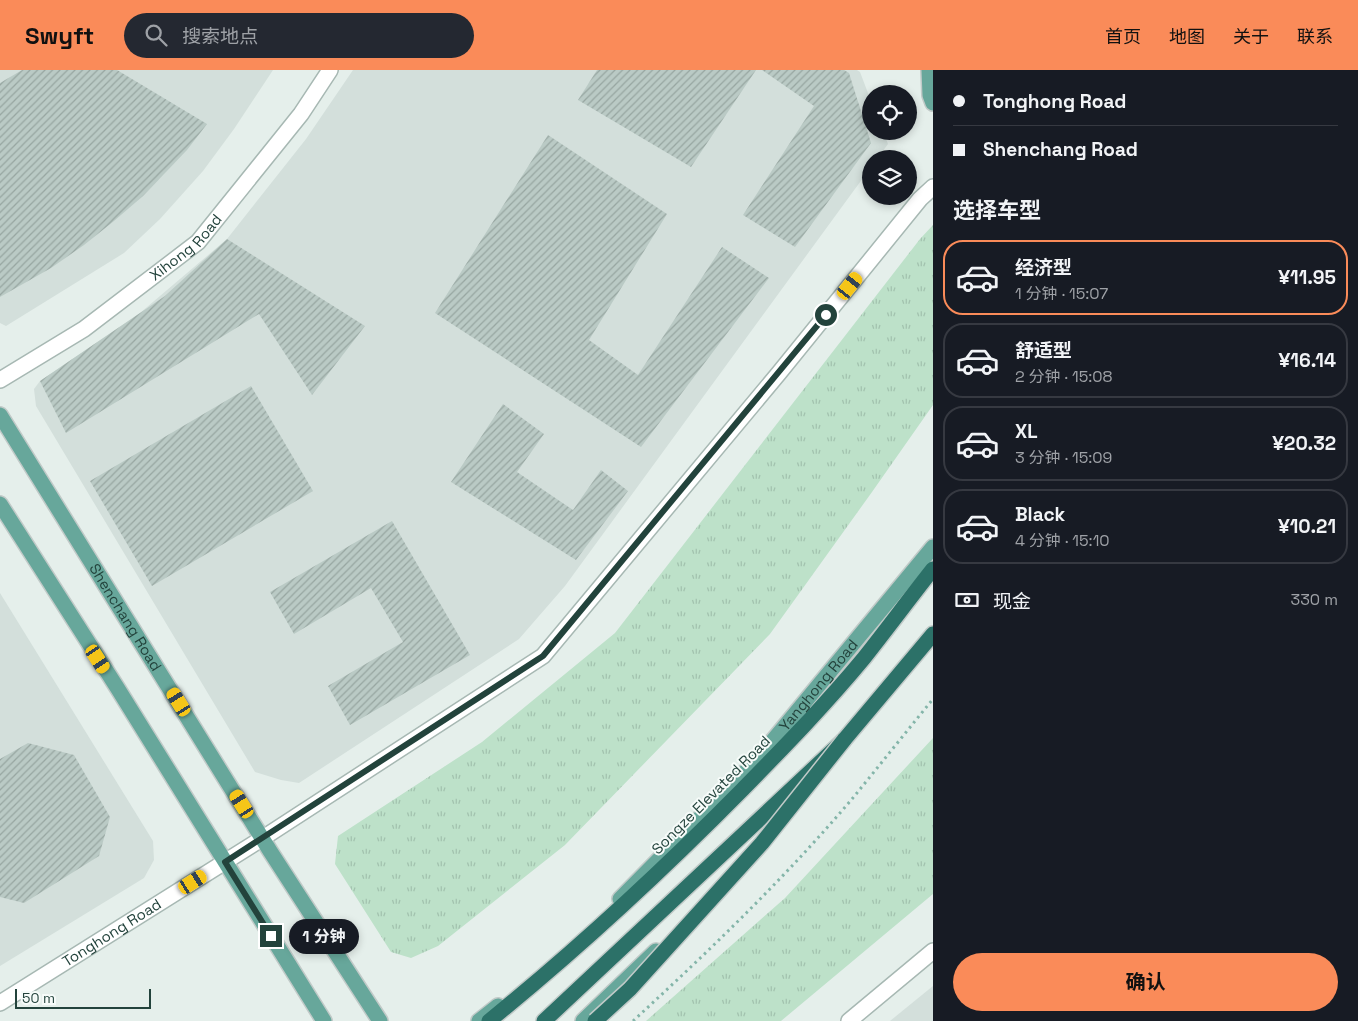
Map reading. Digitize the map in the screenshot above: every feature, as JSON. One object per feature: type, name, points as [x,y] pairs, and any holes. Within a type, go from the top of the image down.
[{"type":"highway","name":"Songze Elevated Road","points":[[489,1021],[617,911],[701,831],[782,748],[863,660],[933,568]]},
{"type":"highway","points":[[595,1021],[630,989],[762,843],[844,740],[933,634]]},
{"type":"highway","points":[[544,1021],[844,740]]},
{"type":"main road","points":[[929,70],[930,95],[933,103]]},
{"type":"main road","name":"Shenchang Road","points":[[0,415],[263,838],[380,1021]]},
{"type":"main road","points":[[0,504],[324,1021]]},
{"type":"main road","name":"Yanghong Road","points":[[479,1021],[576,943],[756,761],[933,547]]},
{"type":"main road","points":[[583,1021],[683,926],[933,638]]},
{"type":"street","name":"Xihong Road","points":[[0,380],[84,329],[198,242],[301,114],[330,70]]},
{"type":"street","name":"Tonghong Road","points":[[0,1003],[263,838],[543,656],[773,380],[920,199],[933,188]]},
{"type":"street","points":[[849,1021],[933,951]]},
{"type":"path","points":[[633,1021],[692,967],[772,887],[851,800],[933,699]]},
{"type":"shaded area","points":[[0,70],[273,70],[234,129],[203,171],[160,219],[124,253],[6,326],[0,323]]},
{"type":"shaded area","points":[[353,70],[857,70],[860,72],[865,85],[862,85],[862,140],[886,140],[888,144],[884,150],[862,150],[862,179],[565,586],[519,639],[299,783],[255,772],[36,406],[34,389],[40,381],[140,313],[227,239],[306,139]]},
{"type":"shaded area","points":[[0,593],[153,841],[154,860],[144,878],[0,966]]},
{"type":"shaded area","points":[[933,986],[933,1021],[890,1021]]},
{"type":"green space","points":[[933,225],[933,405],[770,634],[565,845],[438,946],[411,958],[391,952],[335,864],[338,836],[482,742],[615,633],[920,239]]},
{"type":"green space","points":[[933,738],[933,894],[781,1021],[646,1021],[785,898]]},
{"type":"building","points":[[22,70],[117,70],[207,124],[187,150],[143,196],[114,221],[51,268],[0,297],[0,83]]},
{"type":"building","points":[[597,70],[756,70],[691,167],[578,100]]},
{"type":"building","points":[[762,70],[844,70],[849,73],[862,114],[862,140],[870,140],[871,143],[866,150],[862,150],[862,155],[795,247],[743,215],[814,106]]},
{"type":"building","points":[[548,135],[667,214],[589,340],[638,375],[722,247],[769,278],[641,447],[435,313]]},
{"type":"building","points":[[227,239],[365,326],[312,395],[259,314],[66,433],[40,381],[165,296]]},
{"type":"building","points":[[251,386],[313,491],[152,586],[90,481]]},
{"type":"building","points":[[503,404],[544,434],[517,472],[573,510],[601,470],[628,491],[576,560],[451,482]]},
{"type":"building","points":[[392,521],[470,655],[350,725],[328,686],[403,642],[371,588],[294,634],[270,592]]},
{"type":"building","points":[[28,743],[74,755],[110,817],[99,856],[24,903],[0,897],[0,759]]},
{"type":"route","points":[[271,936],[225,862],[543,656],[826,315]]}]
